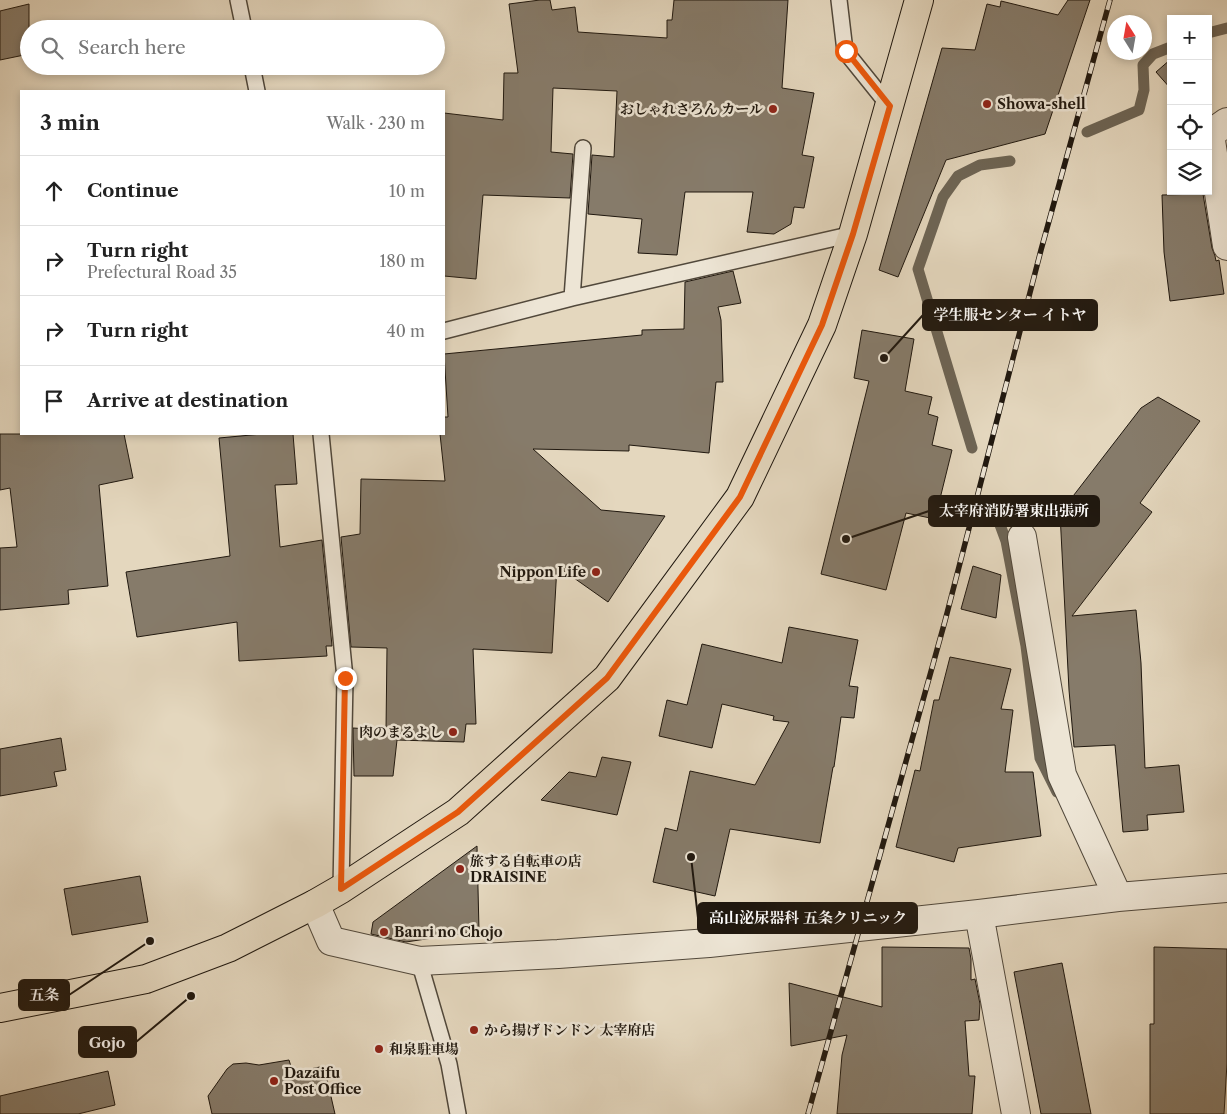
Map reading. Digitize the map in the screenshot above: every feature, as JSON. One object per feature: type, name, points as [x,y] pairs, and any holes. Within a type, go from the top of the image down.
[{"type":"main road","points":[[0,1008],[146,979],[228,948],[315,904],[458,812],[607,678],[740,497],[822,325],[853,234],[919,0]]},
{"type":"street","points":[[1227,122],[1210,134],[1227,246]]},
{"type":"street","points":[[1022,537],[1062,774],[1118,897]]},
{"type":"street","points":[[315,904],[331,941],[419,961],[558,954],[709,943],[1118,897],[1227,888]]},
{"type":"street","points":[[979,914],[1016,1114]]},
{"type":"lane","points":[[238,0],[242,20]]},
{"type":"lane","points":[[839,0],[846,51],[890,106]]},
{"type":"lane","points":[[254,75],[257,90]]},
{"type":"lane","points":[[572,298],[583,148]]},
{"type":"lane","points":[[445,331],[572,298],[853,234]]},
{"type":"lane","points":[[320,435],[345,678],[341,889]]},
{"type":"lane","points":[[419,961],[449,1064],[458,1114]]},
{"type":"building","points":[[550,0],[552,10],[575,7],[578,32],[667,38],[667,20],[672,20],[674,0],[788,0],[782,88],[814,93],[802,155],[814,157],[804,208],[794,207],[791,224],[774,234],[747,232],[753,192],[685,192],[677,255],[638,253],[642,219],[588,214],[592,155],[614,157],[617,91],[553,88],[551,152],[573,154],[570,198],[483,195],[476,279],[445,276],[445,113],[503,120],[504,73],[518,73],[509,4]]},
{"type":"building","points":[[1068,0],[1090,0],[1045,134],[946,160],[898,277],[879,270],[942,48],[975,50],[987,4],[1000,7],[1001,1],[1058,15]]},
{"type":"building","points":[[29,4],[29,20],[20,20],[20,56],[0,60],[0,11]]},
{"type":"building","points":[[1167,62],[1167,84],[1156,72]]},
{"type":"building","points":[[1162,195],[1203,195],[1212,248],[1216,261],[1219,260],[1224,294],[1170,301],[1164,252]]},
{"type":"building","points":[[733,271],[741,303],[718,307],[721,320],[723,382],[716,382],[709,453],[629,445],[629,451],[533,449],[601,510],[665,516],[608,602],[557,566],[552,653],[473,649],[476,724],[466,724],[464,742],[397,740],[393,776],[354,776],[353,728],[386,730],[387,648],[351,647],[341,537],[360,534],[361,479],[445,481],[440,435],[445,435],[445,417],[448,417],[445,354],[642,335],[642,330],[684,329],[685,282]]},
{"type":"building","points":[[862,330],[914,339],[905,391],[932,397],[928,414],[938,417],[932,445],[952,450],[935,519],[906,513],[886,590],[821,574],[869,381],[854,378]]},
{"type":"building","points":[[1158,397],[1200,421],[1140,503],[1152,512],[1072,616],[1136,610],[1141,663],[1145,768],[1179,765],[1184,812],[1147,815],[1148,830],[1123,832],[1115,745],[1074,747],[1069,690],[1060,513],[1141,408]]},
{"type":"building","points":[[0,434],[124,435],[133,478],[99,485],[108,586],[68,590],[69,604],[0,610],[0,548],[17,547],[10,488],[0,490]]},
{"type":"building","points":[[251,435],[293,435],[297,484],[275,485],[280,547],[322,540],[332,646],[326,646],[327,656],[239,661],[237,622],[137,637],[126,572],[230,556],[219,438]]},
{"type":"building","points":[[973,566],[1001,575],[996,618],[961,609]]},
{"type":"building","points":[[789,627],[858,640],[849,686],[858,687],[854,718],[841,717],[820,843],[730,829],[715,896],[653,882],[665,828],[677,831],[690,771],[755,785],[789,722],[773,720],[774,716],[722,704],[712,748],[659,736],[667,700],[687,705],[702,644],[782,663]]},
{"type":"building","points":[[950,657],[1011,669],[1001,709],[1013,710],[1005,772],[1033,772],[1041,836],[958,848],[954,862],[896,847],[915,770],[920,771],[934,700],[939,700]]},
{"type":"building","points":[[61,738],[66,770],[54,772],[57,786],[0,796],[0,749]]},
{"type":"building","points":[[602,757],[631,762],[617,815],[541,800],[569,772],[596,777]]},
{"type":"building","points":[[477,846],[479,931],[406,942],[371,934],[373,922]]},
{"type":"building","points":[[140,876],[148,922],[72,935],[64,889]]},
{"type":"building","points":[[882,947],[969,948],[971,980],[975,979],[980,1004],[979,1020],[965,1021],[969,1076],[975,1076],[972,1114],[837,1114],[842,1055],[847,1035],[791,1046],[789,983],[882,1007]]},
{"type":"building","points":[[1154,947],[1227,949],[1227,1063],[1224,1114],[1150,1114],[1150,1024],[1154,1024]]},
{"type":"building","points":[[1062,963],[1091,1114],[1041,1114],[1014,972]]},
{"type":"building","name":"Dazaifu Post Office","points":[[289,1060],[293,1073],[324,1066],[335,1114],[212,1114],[208,1096],[227,1069],[233,1064],[259,1065]]},
{"type":"building","points":[[108,1071],[115,1105],[78,1114],[0,1114],[0,1096]]},
{"type":"waterway","points":[[1212,32],[1227,28]]},
{"type":"waterway","points":[[1087,132],[1139,110],[1144,90],[1143,65],[1153,54],[1167,49]]},
{"type":"waterway","points":[[972,448],[918,269],[943,197],[958,176],[980,165],[1010,161]]},
{"type":"waterway","points":[[992,503],[1006,541],[1026,646],[1040,758],[1057,792]]},
{"type":"waterway","points":[[832,913],[889,910]]},
{"type":"railway","points":[[808,1114],[945,621],[1041,250],[1110,0]]},
{"type":"place","name":"Showa-shell","points":[[987,104]]},
{"type":"place","name":"おしゃれさろん カール","points":[[773,109]]},
{"type":"place","name":"学生服センター イトヤ","points":[[884,358]]},
{"type":"place","name":"太宰府消防署東出張所","points":[[846,539]]},
{"type":"place","name":"Nippon Life","points":[[596,572]]},
{"type":"place","name":"肉のまるよし","points":[[453,732]]},
{"type":"place","name":"高山泌尿器科 五条クリニック","points":[[691,857]]},
{"type":"place","name":"旅する自転車の店 DRAISINE","points":[[460,869]]},
{"type":"place","name":"Banri no Chojo","points":[[384,932]]},
{"type":"place","name":"五条","points":[[150,941]]},
{"type":"place","name":"Gojo","points":[[191,996]]},
{"type":"place","name":"から揚げドンドン 太宰府店","points":[[474,1030]]},
{"type":"place","name":"和泉駐車場","points":[[379,1049]]},
{"type":"place","name":"Dazaifu Post Office","points":[[274,1081]]},
{"type":"route","points":[[345,678],[341,889],[458,812],[607,678],[740,497],[822,325],[853,234],[890,106],[846,51]]}]
